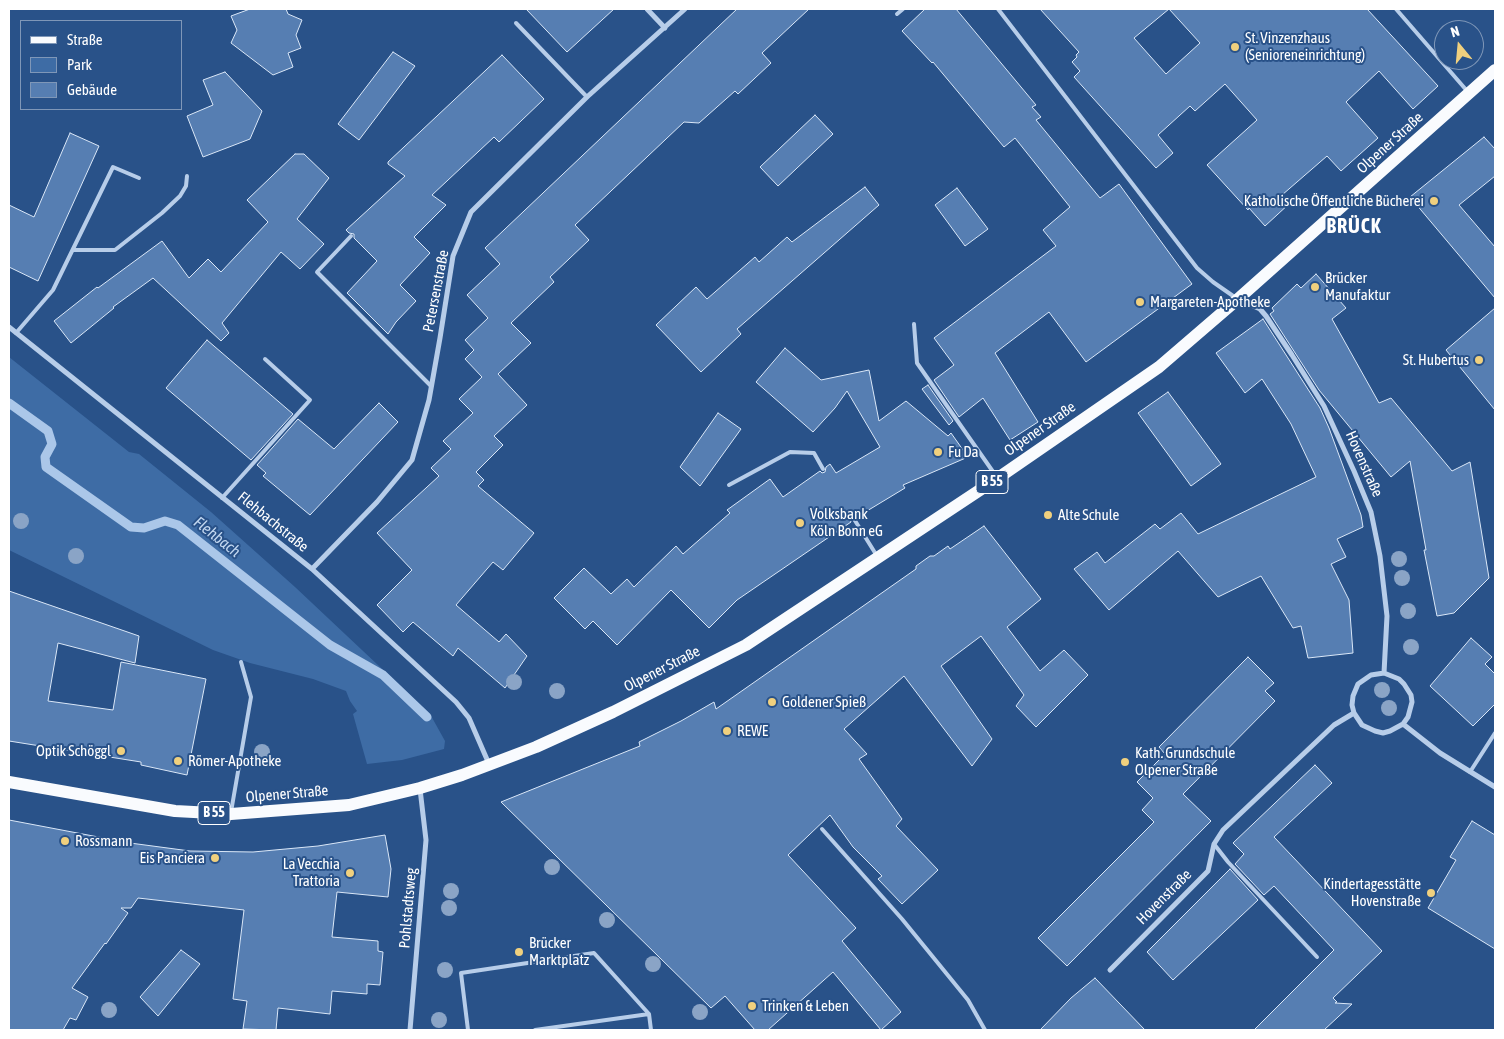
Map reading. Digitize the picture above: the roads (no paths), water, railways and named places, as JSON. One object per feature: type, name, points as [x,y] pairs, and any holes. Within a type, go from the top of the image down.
[{"type":"main road","name":"Olpener Straße","points":[[9,782],[175,811],[231,814],[349,805],[420,788],[489,765],[536,747],[613,712],[746,645],[998,478],[1159,367],[1495,70]]},
{"type":"street","points":[[647,9],[665,28]]},
{"type":"street","name":"Petersenstraße","points":[[312,569],[378,502],[412,460],[432,386],[453,256],[471,212],[588,97],[685,9]]},
{"type":"street","name":"Hovenstraße","points":[[1238,299],[1260,309],[1266,316],[1324,406],[1371,512],[1380,556],[1387,616],[1384,673]]},
{"type":"street","name":"Flehbachstraße","points":[[9,327],[312,569],[456,702],[469,718],[489,765]]},
{"type":"street","points":[[1384,673],[1399,678],[1404,684],[1411,695],[1411,709],[1403,724],[1390,731],[1383,732],[1375,731],[1362,725],[1354,713],[1353,696],[1358,684],[1371,675],[1384,673]]},
{"type":"street","name":"Hovenstraße","points":[[1110,970],[1208,871],[1214,844],[1223,830],[1334,725],[1354,713]]},
{"type":"street","points":[[1403,724],[1440,753],[1495,787]]},
{"type":"street","name":"Pohlstadtsweg","points":[[410,1030],[426,840],[420,788]]},
{"type":"lane","points":[[897,14],[903,9]]},
{"type":"lane","points":[[998,9],[1197,268],[1213,282],[1238,299]]},
{"type":"lane","points":[[1396,9],[1469,93]]},
{"type":"lane","points":[[516,23],[588,97]]},
{"type":"lane","points":[[16,333],[53,290],[113,167],[139,178]]},
{"type":"lane","points":[[73,250],[115,250],[162,213],[180,196],[186,186],[187,176]]},
{"type":"lane","points":[[351,236],[317,272],[432,386]]},
{"type":"lane","points":[[914,324],[917,364],[998,478]]},
{"type":"lane","points":[[222,498],[310,400],[266,359]]},
{"type":"lane","points":[[729,485],[790,452],[814,453],[824,469]]},
{"type":"lane","points":[[854,519],[878,558]]},
{"type":"lane","points":[[231,814],[251,697],[241,662]]},
{"type":"lane","points":[[1470,772],[1495,733]]},
{"type":"lane","points":[[822,829],[902,919],[968,1000],[985,1030]]},
{"type":"lane","points":[[1214,844],[1228,862],[1317,957]]},
{"type":"lane","points":[[468,1030],[462,974],[594,954],[649,1014],[651,1030]]},
{"type":"lane","points":[[534,1030],[649,1014]]},
{"type":"waterway","name":"Flehbach","points":[[9,403],[48,431],[52,444],[45,457],[46,467],[131,527],[144,528],[165,521],[178,525],[330,645],[383,675],[427,717]]},
{"type":"place","name":"St. Vinzenzhaus (Senioreneinrichtung)","points":[[1235,47]]},
{"type":"place","name":"Katholische Öffentliche Bücherei","points":[[1434,201]]},
{"type":"place","name":"Brücker Manufaktur","points":[[1315,287]]},
{"type":"place","name":"Margareten-Apotheke","points":[[1140,302]]},
{"type":"place","name":"St. Hubertus","points":[[1479,360]]},
{"type":"place","name":"Fu Da","points":[[938,452]]},
{"type":"place","name":"Alte Schule","points":[[1048,515]]},
{"type":"place","name":"Volksbank Köln Bonn eG","points":[[800,523]]},
{"type":"place","name":"Goldener Spieß","points":[[772,702]]},
{"type":"place","name":"REWE","points":[[727,731]]},
{"type":"place","name":"Optik Schöggl","points":[[121,751]]},
{"type":"place","name":"Römer-Apotheke","points":[[178,761]]},
{"type":"place","name":"Kath. Grundschule Olpener Straße","points":[[1125,762]]},
{"type":"place","name":"Rossmann","points":[[65,841]]},
{"type":"place","name":"Eis Panciera","points":[[215,858]]},
{"type":"place","name":"La Vecchia Trattoria","points":[[350,873]]},
{"type":"place","name":"Kindertagesstätte Hovenstraße","points":[[1431,893]]},
{"type":"place","name":"Brücker Marktplatz","points":[[519,952]]},
{"type":"place","name":"Trinken & Leben","points":[[752,1006]]},
{"type":"district","name":"BRÜCK","points":[[1354,227]]}]
